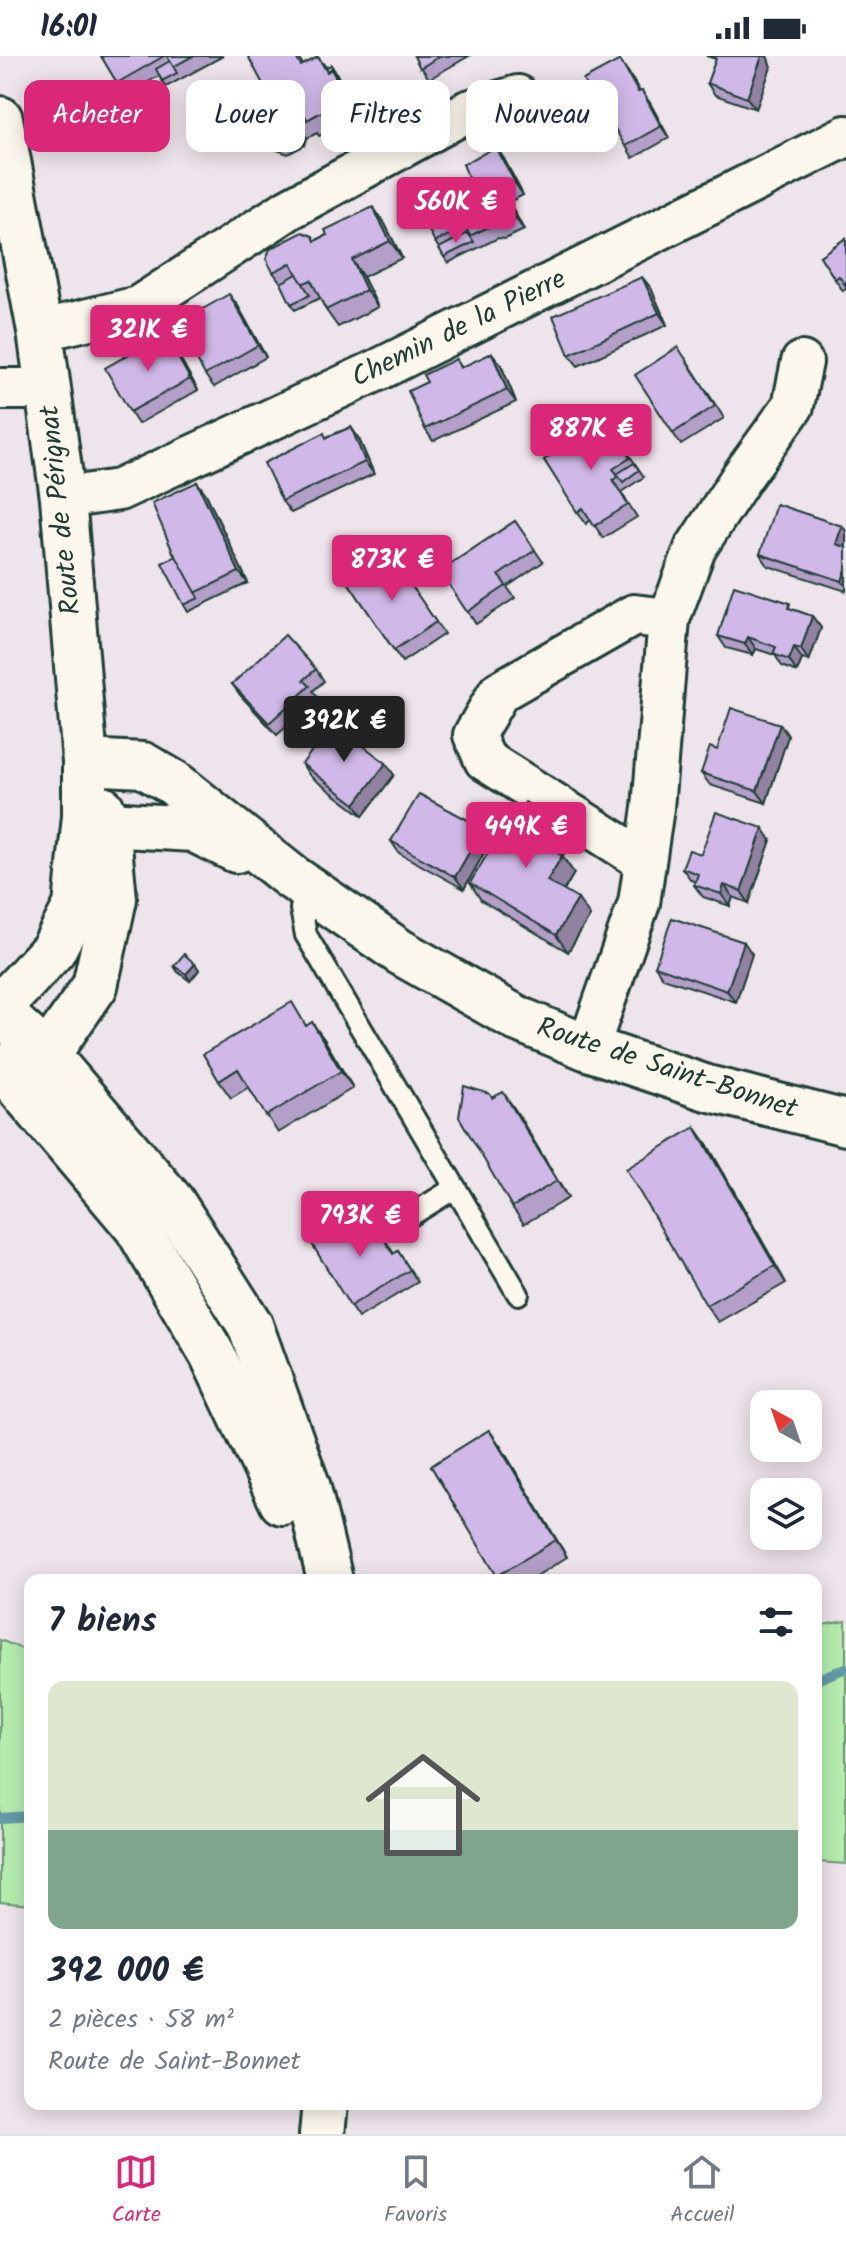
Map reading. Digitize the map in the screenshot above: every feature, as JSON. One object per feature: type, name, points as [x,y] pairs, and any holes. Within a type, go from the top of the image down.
[{"type":"street","points":[[40,331],[138,307],[289,209],[466,112]]},
{"type":"street","name":"Route de Pérignat","points":[[0,119],[5,181],[40,331],[63,498],[85,762],[96,820]]},
{"type":"street","name":"Chemin de la Pierre","points":[[63,498],[119,490],[380,369],[846,136]]},
{"type":"street","points":[[588,1048],[639,903],[653,808],[669,619],[695,549],[793,406],[802,362]]},
{"type":"street","points":[[0,389],[48,389]]},
{"type":"street","points":[[645,861],[485,760],[474,735],[499,692],[634,615],[669,619]]},
{"type":"street","name":"Route de Saint-Bonnet","points":[[85,762],[143,765],[174,783],[299,882],[400,952],[505,1012],[588,1048],[707,1088],[846,1123]]},
{"type":"street","points":[[96,820],[76,906],[53,950],[0,1011],[18,1055],[172,1202],[250,1325],[308,1488],[329,1574]]},
{"type":"street","points":[[96,820],[114,899],[95,986],[18,1055],[17,1085],[137,1227],[212,1354],[282,1502],[299,1574]]},
{"type":"street","name":"Route de Saint-Bonnet","points":[[96,820],[193,829],[299,882]]},
{"type":"street","points":[[322,2134],[324,2110]]},
{"type":"lane","points":[[299,882],[306,935],[518,1294]]},
{"type":"lane","points":[[408,1217],[455,1188]]},
{"type":"green space","points":[[846,1621],[846,1864],[822,1862],[822,1625]]},
{"type":"green space","points":[[0,1640],[24,1650],[24,1904],[0,1902]]},
{"type":"building","points":[[101,56],[164,56],[122,80],[115,80]]},
{"type":"building","points":[[167,56],[193,56],[173,67]]},
{"type":"building","points":[[248,56],[295,56],[301,66],[318,57],[327,72],[331,69],[337,80],[321,80],[321,112],[307,120],[305,80],[261,80]]},
{"type":"building","points":[[414,56],[440,56],[420,68]]},
{"type":"building","points":[[714,56],[762,56],[747,98],[707,83],[716,59]]},
{"type":"building","points":[[620,60],[661,126],[625,146],[618,134],[618,80],[583,80]]},
{"type":"building","points":[[170,61],[177,73],[162,80],[156,69]]},
{"type":"building","points":[[486,152],[499,152],[515,183],[501,190],[515,218],[470,236],[465,227],[435,242],[423,220],[427,208],[458,192],[461,196],[473,189],[463,164]]},
{"type":"building","points":[[472,186],[473,189],[461,196],[459,193]]},
{"type":"building","points":[[373,207],[390,241],[352,260],[366,290],[326,310],[311,280],[302,284],[291,263],[273,272],[266,259],[270,249],[303,232],[313,236],[315,241],[327,235],[325,230]]},
{"type":"building","points":[[468,233],[474,242],[444,257],[439,248]]},
{"type":"building","points":[[846,238],[846,286],[839,276],[835,279],[820,256]]},
{"type":"building","points":[[297,274],[310,295],[291,304],[281,283]]},
{"type":"building","points":[[642,277],[659,313],[569,355],[553,316]]},
{"type":"building","points":[[229,294],[258,345],[205,375],[177,324]]},
{"type":"building","points":[[165,334],[190,379],[130,412],[105,368]]},
{"type":"building","points":[[678,347],[715,406],[673,433],[635,375]]},
{"type":"building","points":[[492,353],[507,390],[425,429],[408,391],[427,382],[423,375],[456,359],[460,368]]},
{"type":"building","points":[[606,420],[630,458],[613,469],[619,476],[613,480],[628,505],[594,526],[583,508],[577,512],[544,460]]},
{"type":"building","points":[[351,427],[365,462],[282,501],[264,463],[324,433],[326,438]]},
{"type":"building","points":[[634,463],[639,470],[623,482],[617,474]]},
{"type":"building","points":[[197,482],[239,572],[195,593],[152,503]]},
{"type":"building","points":[[776,504],[842,526],[836,544],[846,547],[846,569],[842,581],[760,554]]},
{"type":"building","points":[[515,521],[535,550],[499,575],[506,586],[467,612],[440,571]]},
{"type":"building","points":[[176,556],[199,598],[184,605],[162,563]]},
{"type":"building","points":[[392,557],[436,622],[394,650],[348,582],[362,572],[364,576]]},
{"type":"building","points":[[734,585],[790,603],[789,608],[812,616],[801,649],[794,647],[789,660],[773,654],[776,647],[748,637],[745,644],[718,636]]},
{"type":"building","points":[[285,635],[316,669],[304,680],[310,686],[269,723],[232,684]]},
{"type":"building","points":[[731,708],[780,724],[757,791],[701,773],[710,747],[717,750]]},
{"type":"building","points":[[333,723],[386,763],[355,804],[302,764]]},
{"type":"building","points":[[419,794],[483,828],[455,877],[391,841]]},
{"type":"building","points":[[525,802],[561,823],[546,846],[562,856],[547,881],[578,899],[556,935],[470,883],[507,821],[512,824]]},
{"type":"building","points":[[716,812],[763,828],[741,891],[724,885],[721,894],[694,885],[698,874],[682,868],[689,850],[701,854]]},
{"type":"building","points":[[672,918],[744,942],[727,991],[655,966]]},
{"type":"building","points":[[184,954],[195,964],[186,974],[174,966]]},
{"type":"building","points":[[292,1002],[306,1026],[312,1022],[341,1071],[266,1116],[238,1069],[219,1081],[203,1054]]},
{"type":"building","points":[[464,1086],[490,1094],[492,1098],[503,1092],[557,1181],[512,1207],[459,1117]]},
{"type":"building","points":[[695,1127],[775,1266],[706,1305],[626,1169]]},
{"type":"building","points":[[367,1211],[393,1254],[398,1251],[410,1270],[350,1306],[312,1244]]},
{"type":"building","points":[[489,1430],[556,1540],[496,1574],[431,1466]]},
{"type":"waterway","points":[[822,1678],[846,1668]]},
{"type":"waterway","points":[[0,1818],[24,1816]]}]
